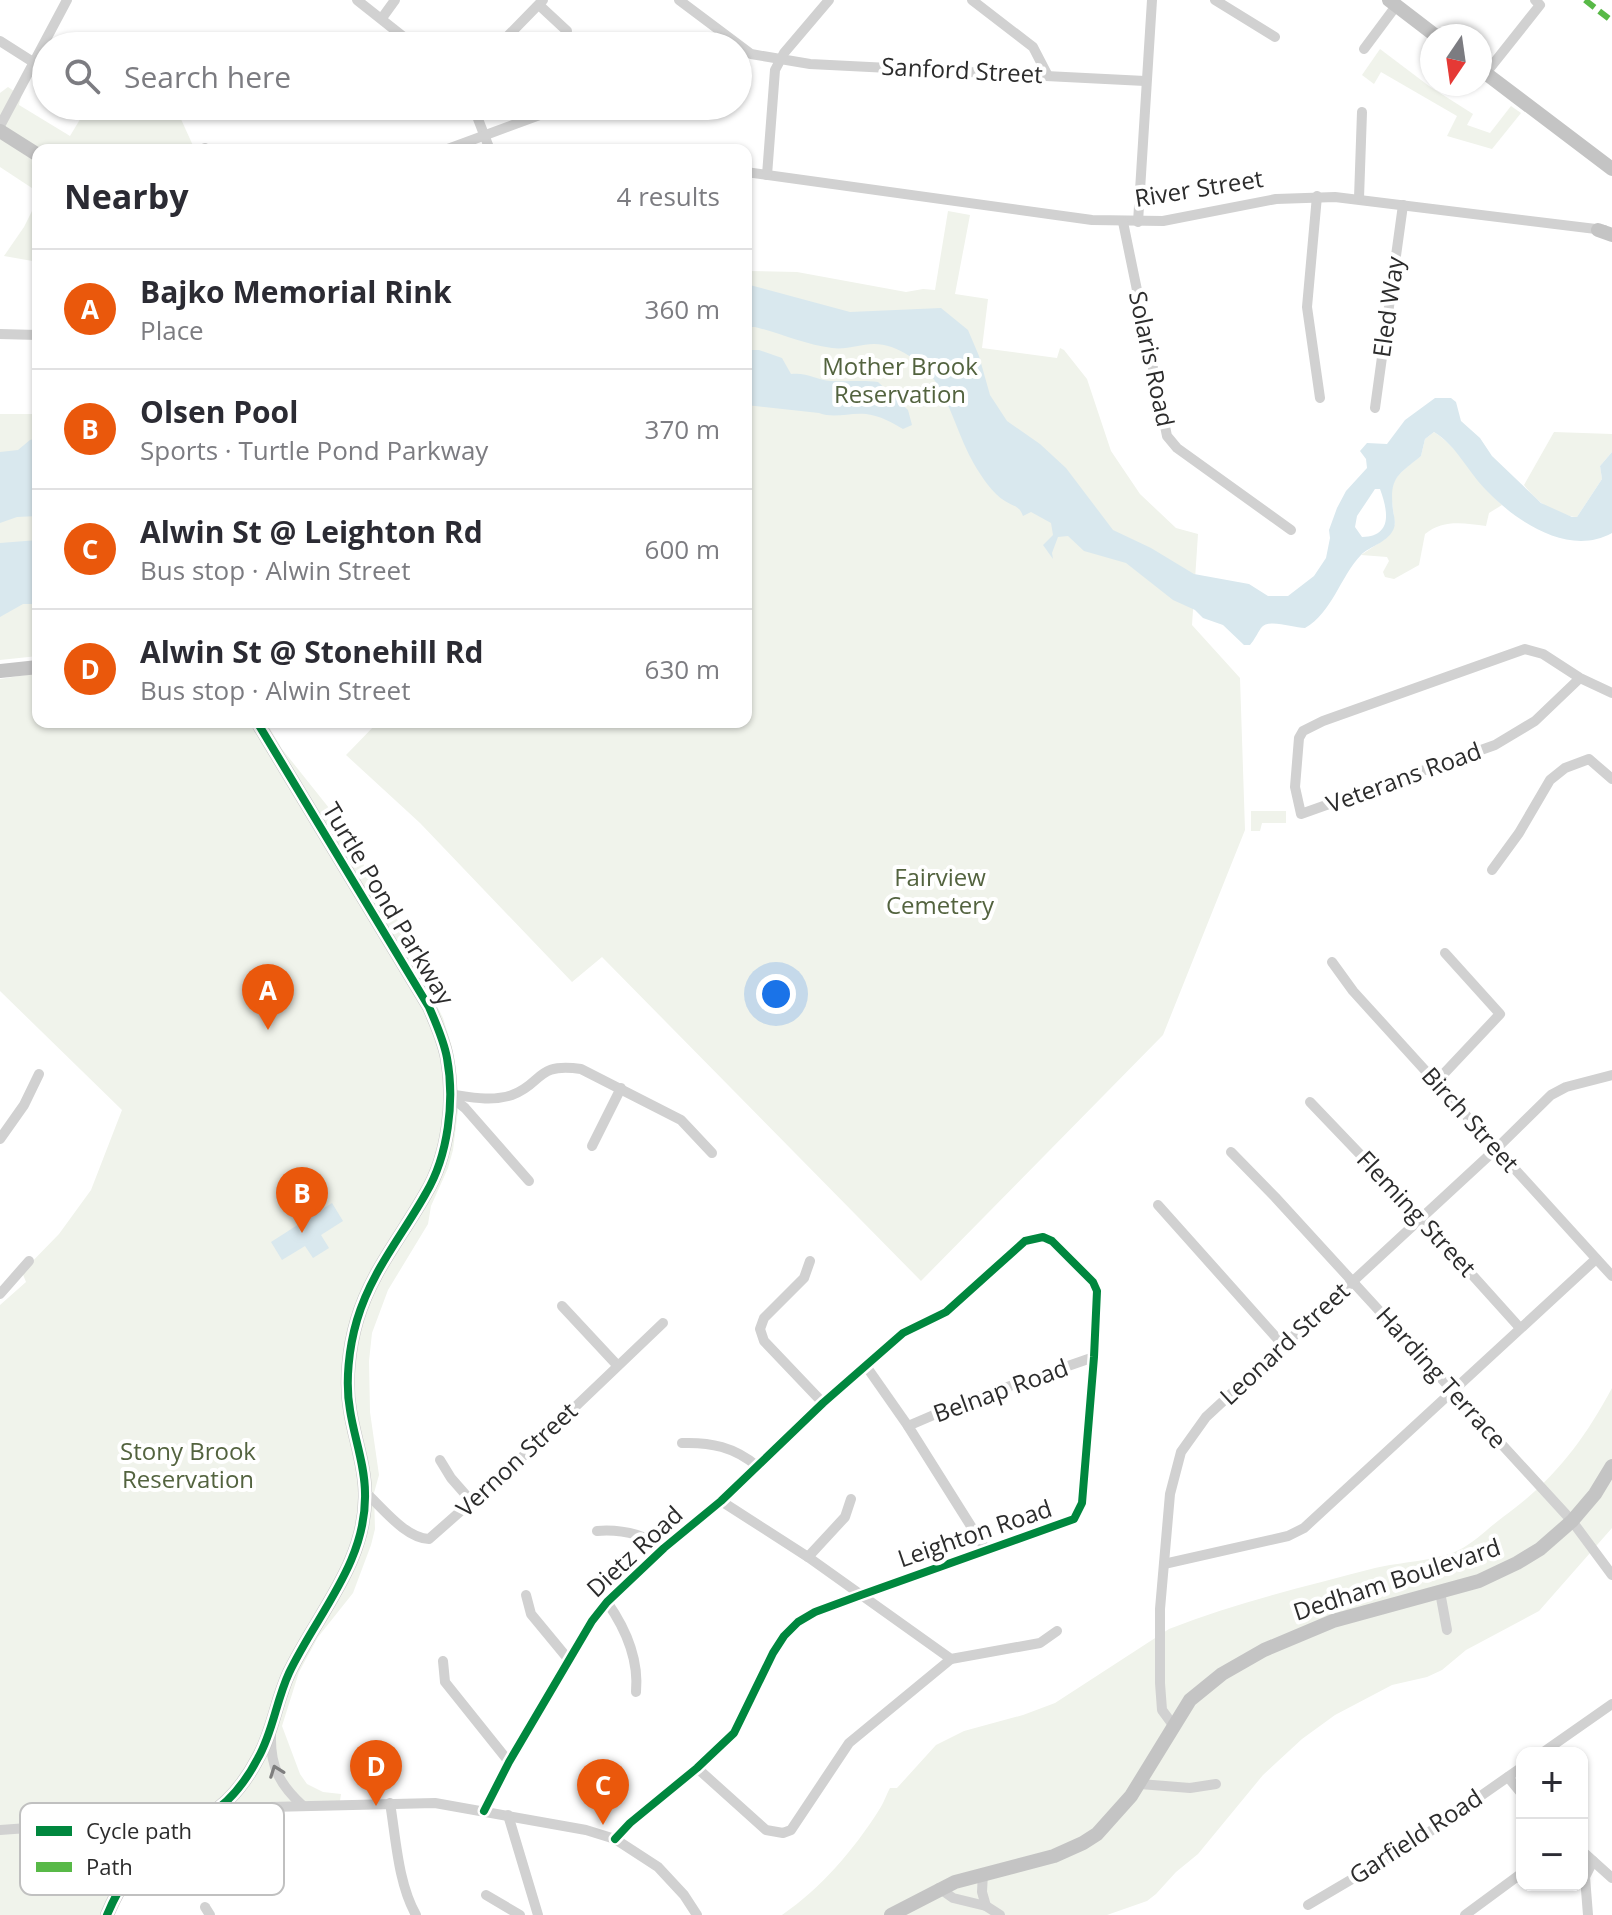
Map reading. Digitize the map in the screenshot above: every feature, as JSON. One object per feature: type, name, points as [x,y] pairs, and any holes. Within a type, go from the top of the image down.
[{"type":"main road","points":[[1392,3],[1420,24]]},
{"type":"main road","points":[[1492,78],[1612,169]]},
{"type":"main road","points":[[0,128],[32,151]]},
{"type":"main road","points":[[1558,129],[1612,182]]},
{"type":"main road","points":[[0,671],[32,668]]},
{"type":"main road","name":"Turtle Pond Parkway","points":[[224,1803],[259,1758],[288,1676],[355,1553],[362,1529],[365,1492],[349,1398],[356,1322],[370,1284],[428,1190],[445,1140],[449,1094],[447,1058],[423,995],[261,728]]},
{"type":"main road","name":"Dedham Boulevard","points":[[983,1873],[1054,1856],[1097,1834],[1140,1784],[1190,1700],[1209,1683],[1264,1650],[1333,1621],[1479,1581],[1517,1563],[1540,1549],[1572,1521],[1595,1494],[1612,1466]]},
{"type":"main road","points":[[891,1915],[939,1888],[983,1873]]},
{"type":"main road","name":"Turtle Pond Parkway","points":[[107,1915],[116,1895]]},
{"type":"street","points":[[49,32],[67,0]]},
{"type":"street","points":[[357,0],[398,32]]},
{"type":"street","points":[[382,18],[395,0]]},
{"type":"street","points":[[767,175],[773,78],[779,60],[829,0]]},
{"type":"street","points":[[972,0],[1033,47],[1047,74]]},
{"type":"street","points":[[1215,0],[1275,37]]},
{"type":"street","points":[[1138,222],[1149,1]]},
{"type":"street","points":[[512,32],[541,2],[567,31]]},
{"type":"street","name":"Sanford Street","points":[[686,2],[724,32]]},
{"type":"street","points":[[1492,60],[1538,2]]},
{"type":"street","points":[[1364,49],[1392,3]]},
{"type":"street","points":[[0,41],[32,61]]},
{"type":"street","name":"Sanford Street","points":[[752,54],[810,64],[1145,81]]},
{"type":"street","points":[[0,128],[32,64]]},
{"type":"street","points":[[1359,198],[1362,112]]},
{"type":"street","points":[[479,120],[488,144]]},
{"type":"street","points":[[461,144],[526,120]]},
{"type":"street","name":"River Street","points":[[752,173],[1069,218],[1123,222],[1176,219],[1258,202],[1317,196],[1359,198],[1609,231]]},
{"type":"street","points":[[1317,196],[1307,316],[1320,398]]},
{"type":"street","name":"Eled Way","points":[[1375,408],[1403,205]]},
{"type":"street","name":"Solaris Road","points":[[1123,222],[1167,436],[1177,448],[1291,530]]},
{"type":"street","points":[[0,334],[32,335]]},
{"type":"street","name":"Veterans Road","points":[[1580,678],[1547,711],[1507,739],[1482,751],[1301,814],[1295,787],[1297,747],[1303,731],[1310,726],[1525,649],[1543,654],[1580,678],[1612,693]]},
{"type":"street","points":[[1492,870],[1519,833],[1550,780],[1573,763],[1589,759],[1612,779]]},
{"type":"street","points":[[1436,1082],[1500,1014],[1445,953]]},
{"type":"street","name":"Birch Street","points":[[1332,962],[1353,991],[1612,1276]]},
{"type":"street","points":[[449,1094],[490,1100],[517,1094],[546,1071],[567,1067],[581,1069],[681,1120],[712,1153]]},
{"type":"street","points":[[0,1139],[24,1105],[39,1074]]},
{"type":"street","name":"Leonard Street","points":[[1173,1725],[1162,1710],[1160,1609],[1170,1494],[1181,1452],[1206,1417],[1558,1090],[1612,1075]]},
{"type":"street","points":[[592,1146],[621,1088]]},
{"type":"street","points":[[449,1094],[529,1181]]},
{"type":"street","name":"Fleming Street","points":[[1310,1102],[1520,1328]]},
{"type":"street","name":"Harding Terrace","points":[[1231,1152],[1572,1521],[1612,1575]]},
{"type":"street","points":[[1158,1205],[1283,1345]]},
{"type":"street","name":"Leighton Road","points":[[615,1839],[734,1733],[784,1636],[798,1622],[815,1612],[861,1595],[1067,1523],[1079,1513],[1098,1300],[1093,1282],[1052,1241],[1043,1237],[1025,1241],[946,1312],[903,1333],[866,1366]]},
{"type":"street","points":[[1164,1564],[1297,1533],[1596,1259]]},
{"type":"street","points":[[0,1294],[29,1261]]},
{"type":"street","points":[[810,1261],[804,1278],[764,1318],[760,1329],[764,1341],[823,1403]]},
{"type":"street","points":[[562,1306],[617,1365]]},
{"type":"street","name":"Vernon Street","points":[[365,1492],[407,1530],[420,1539],[429,1539],[663,1323]]},
{"type":"street","name":"Belnap Road","points":[[908,1426],[964,1402],[1094,1357]]},
{"type":"street","points":[[866,1366],[908,1426],[986,1550]]},
{"type":"street","name":"Dietz Road","points":[[484,1811],[569,1660],[607,1602],[866,1366]]},
{"type":"street","points":[[682,1443],[705,1442],[739,1451],[757,1466]]},
{"type":"street","points":[[440,1460],[472,1502]]},
{"type":"street","points":[[808,1557],[845,1517],[851,1499]]},
{"type":"street","points":[[721,1501],[808,1557],[951,1659]]},
{"type":"street","points":[[597,1531],[618,1529],[650,1539],[664,1548]]},
{"type":"street","points":[[1440,1592],[1447,1630]]},
{"type":"street","points":[[526,1595],[531,1614],[569,1660]]},
{"type":"street","points":[[607,1602],[618,1617],[638,1669],[636,1692]]},
{"type":"street","points":[[697,1768],[766,1830],[774,1833],[791,1830],[849,1743],[951,1659],[1040,1643],[1057,1631]]},
{"type":"street","points":[[443,1661],[445,1682],[509,1762]]},
{"type":"street","points":[[1551,1747],[1612,1704]]},
{"type":"street","points":[[271,1727],[276,1774],[281,1784],[303,1806]]},
{"type":"street","name":"Garfield Road","points":[[1308,1905],[1415,1842],[1516,1771]]},
{"type":"street","points":[[1508,1777],[1516,1787]]},
{"type":"street","points":[[1140,1784],[1190,1788],[1216,1784]]},
{"type":"street","points":[[390,1803],[400,1858],[416,1915]]},
{"type":"street","points":[[284,1807],[435,1803],[586,1830],[615,1839],[658,1867],[684,1895],[697,1915]]},
{"type":"street","points":[[508,1815],[538,1915]]},
{"type":"street","points":[[0,1830],[20,1828]]},
{"type":"street","points":[[1588,1856],[1611,1874]]},
{"type":"street","points":[[1588,1915],[1584,1883],[1593,1861]]},
{"type":"street","points":[[983,1873],[982,1892],[986,1906]]},
{"type":"street","points":[[1465,1915],[1516,1877]]},
{"type":"street","points":[[939,1888],[953,1898],[986,1906],[1000,1915]]},
{"type":"street","points":[[486,1895],[520,1915]]},
{"type":"green space","points":[[1380,49],[1420,79],[1420,95],[1381,72],[1374,84],[1362,75]]},
{"type":"green space","points":[[8,87],[21,96],[19,105],[32,113],[32,120],[44,120],[70,136],[80,120],[181,120],[192,144],[32,144],[32,188],[0,167],[0,93]]},
{"type":"green space","points":[[1422,96],[1445,96],[1473,114],[1467,125],[1490,133],[1511,106],[1521,113],[1492,149],[1447,136],[1457,116]]},
{"type":"green space","points":[[32,211],[32,261],[4,256]]},
{"type":"green space","name":"Fairview Cemetery","points":[[948,211],[970,215],[955,294],[988,299],[982,348],[1057,358],[1060,348],[1064,350],[1087,379],[1111,451],[1140,494],[1176,528],[1198,534],[1192,625],[1240,678],[1245,830],[1163,1035],[921,1281],[602,957],[572,982],[420,823],[346,755],[372,728],[752,728],[752,271],[797,272],[906,292],[935,290]]},
{"type":"green space","points":[[0,414],[32,414],[32,657],[0,660]]},
{"type":"green space","points":[[1434,432],[1453,448],[1502,505],[1489,513],[1486,526],[1454,523],[1432,529],[1425,534],[1419,565],[1394,579],[1385,577],[1383,572],[1389,561],[1387,557],[1361,555],[1385,539],[1395,524],[1393,484],[1402,471],[1421,456],[1425,439]]},
{"type":"green space","points":[[1554,432],[1612,434],[1612,452],[1600,466],[1602,479],[1577,517],[1547,507],[1524,485]]},
{"type":"green space","name":"Stony Brook Reservation","points":[[32,674],[32,728],[270,728],[282,749],[329,808],[404,931],[413,958],[443,1018],[452,1047],[459,1102],[453,1150],[431,1206],[428,1224],[388,1290],[372,1333],[370,1412],[379,1475],[374,1493],[375,1529],[371,1545],[353,1593],[318,1637],[299,1672],[282,1726],[300,1774],[307,1784],[323,1792],[341,1794],[339,1808],[284,1809],[284,1803],[20,1803],[20,1895],[119,1895],[107,1915],[0,1915],[0,1305],[26,1282],[22,1272],[59,1234],[91,1190],[122,1110],[0,991],[0,679]]},
{"type":"green space","points":[[1251,811],[1286,811],[1286,823],[1262,823],[1260,831],[1251,831]]},
{"type":"green space","points":[[1612,1388],[1612,1528],[1539,1611],[1466,1650],[1442,1670],[1392,1685],[1335,1715],[1302,1739],[1263,1775],[1198,1854],[1147,1901],[1107,1915],[782,1915],[835,1868],[869,1825],[890,1788],[897,1788],[936,1745],[964,1731],[1055,1703],[1169,1629],[1297,1588],[1375,1568],[1440,1557],[1459,1550],[1552,1475],[1590,1426]]},
{"type":"shaded area","points":[[752,286],[850,312],[941,308],[968,330],[990,395],[1007,421],[1040,444],[1066,468],[1113,530],[1194,574],[1249,584],[1268,596],[1288,596],[1314,576],[1326,558],[1329,530],[1337,508],[1346,491],[1367,468],[1366,459],[1360,451],[1367,443],[1387,444],[1405,420],[1435,398],[1451,398],[1456,402],[1461,421],[1480,438],[1492,456],[1541,503],[1572,517],[1577,517],[1602,479],[1600,466],[1612,452],[1612,533],[1579,541],[1545,533],[1528,524],[1499,503],[1449,444],[1434,432],[1425,439],[1421,456],[1394,483],[1395,524],[1392,533],[1361,555],[1322,613],[1305,628],[1264,625],[1250,645],[1244,645],[1223,625],[1203,618],[1195,610],[1173,600],[1126,563],[1084,551],[1068,536],[1058,537],[1053,559],[1043,545],[1053,535],[1051,523],[1031,512],[1023,516],[1018,508],[992,489],[969,454],[935,381],[909,355],[883,345],[848,348],[822,346],[752,327]],"holes":[[[1375,489],[1380,489],[1386,521],[1383,527],[1372,536],[1362,537],[1355,527],[1357,516]]]},
{"type":"shaded area","points":[[752,350],[782,358],[791,374],[831,381],[878,382],[908,410],[912,425],[903,429],[866,414],[819,413],[752,406]]},
{"type":"shaded area","points":[[30,440],[32,516],[0,523],[0,452],[18,450]]},
{"type":"shaded area","points":[[32,540],[32,604],[23,604],[0,617],[0,543]]},
{"type":"shaded area","points":[[332,1203],[343,1221],[321,1235],[329,1248],[313,1258],[305,1246],[282,1260],[271,1242]]},
{"type":"marked path","points":[[1585,0],[1612,21]]},
{"type":"cycle path","points":[[224,1803],[258,1758],[289,1673],[338,1587],[358,1542],[365,1493],[348,1388],[354,1330],[370,1286],[434,1178],[450,1110],[447,1058],[429,1007],[261,728]]},
{"type":"cycle path","points":[[484,1811],[509,1762],[592,1621],[607,1602],[903,1333],[946,1312],[1025,1241],[1043,1237],[1052,1241],[1093,1282],[1097,1291],[1082,1503],[1074,1519],[815,1612],[798,1622],[773,1653],[734,1733],[615,1839]]},
{"type":"cycle path","points":[[107,1915],[117,1895]]},
{"type":"place","name":"Bajko Memorial Rink","points":[[268,1030]]},
{"type":"place","name":"Olsen Pool","points":[[302,1233]]},
{"type":"place","name":"Alwin St @ Stonehill Rd","points":[[376,1806]]},
{"type":"place","name":"Alwin St @ Leighton Rd","points":[[603,1825]]},
{"type":"park label","name":"Mother Brook Reservation","points":[[900,381]]}]
